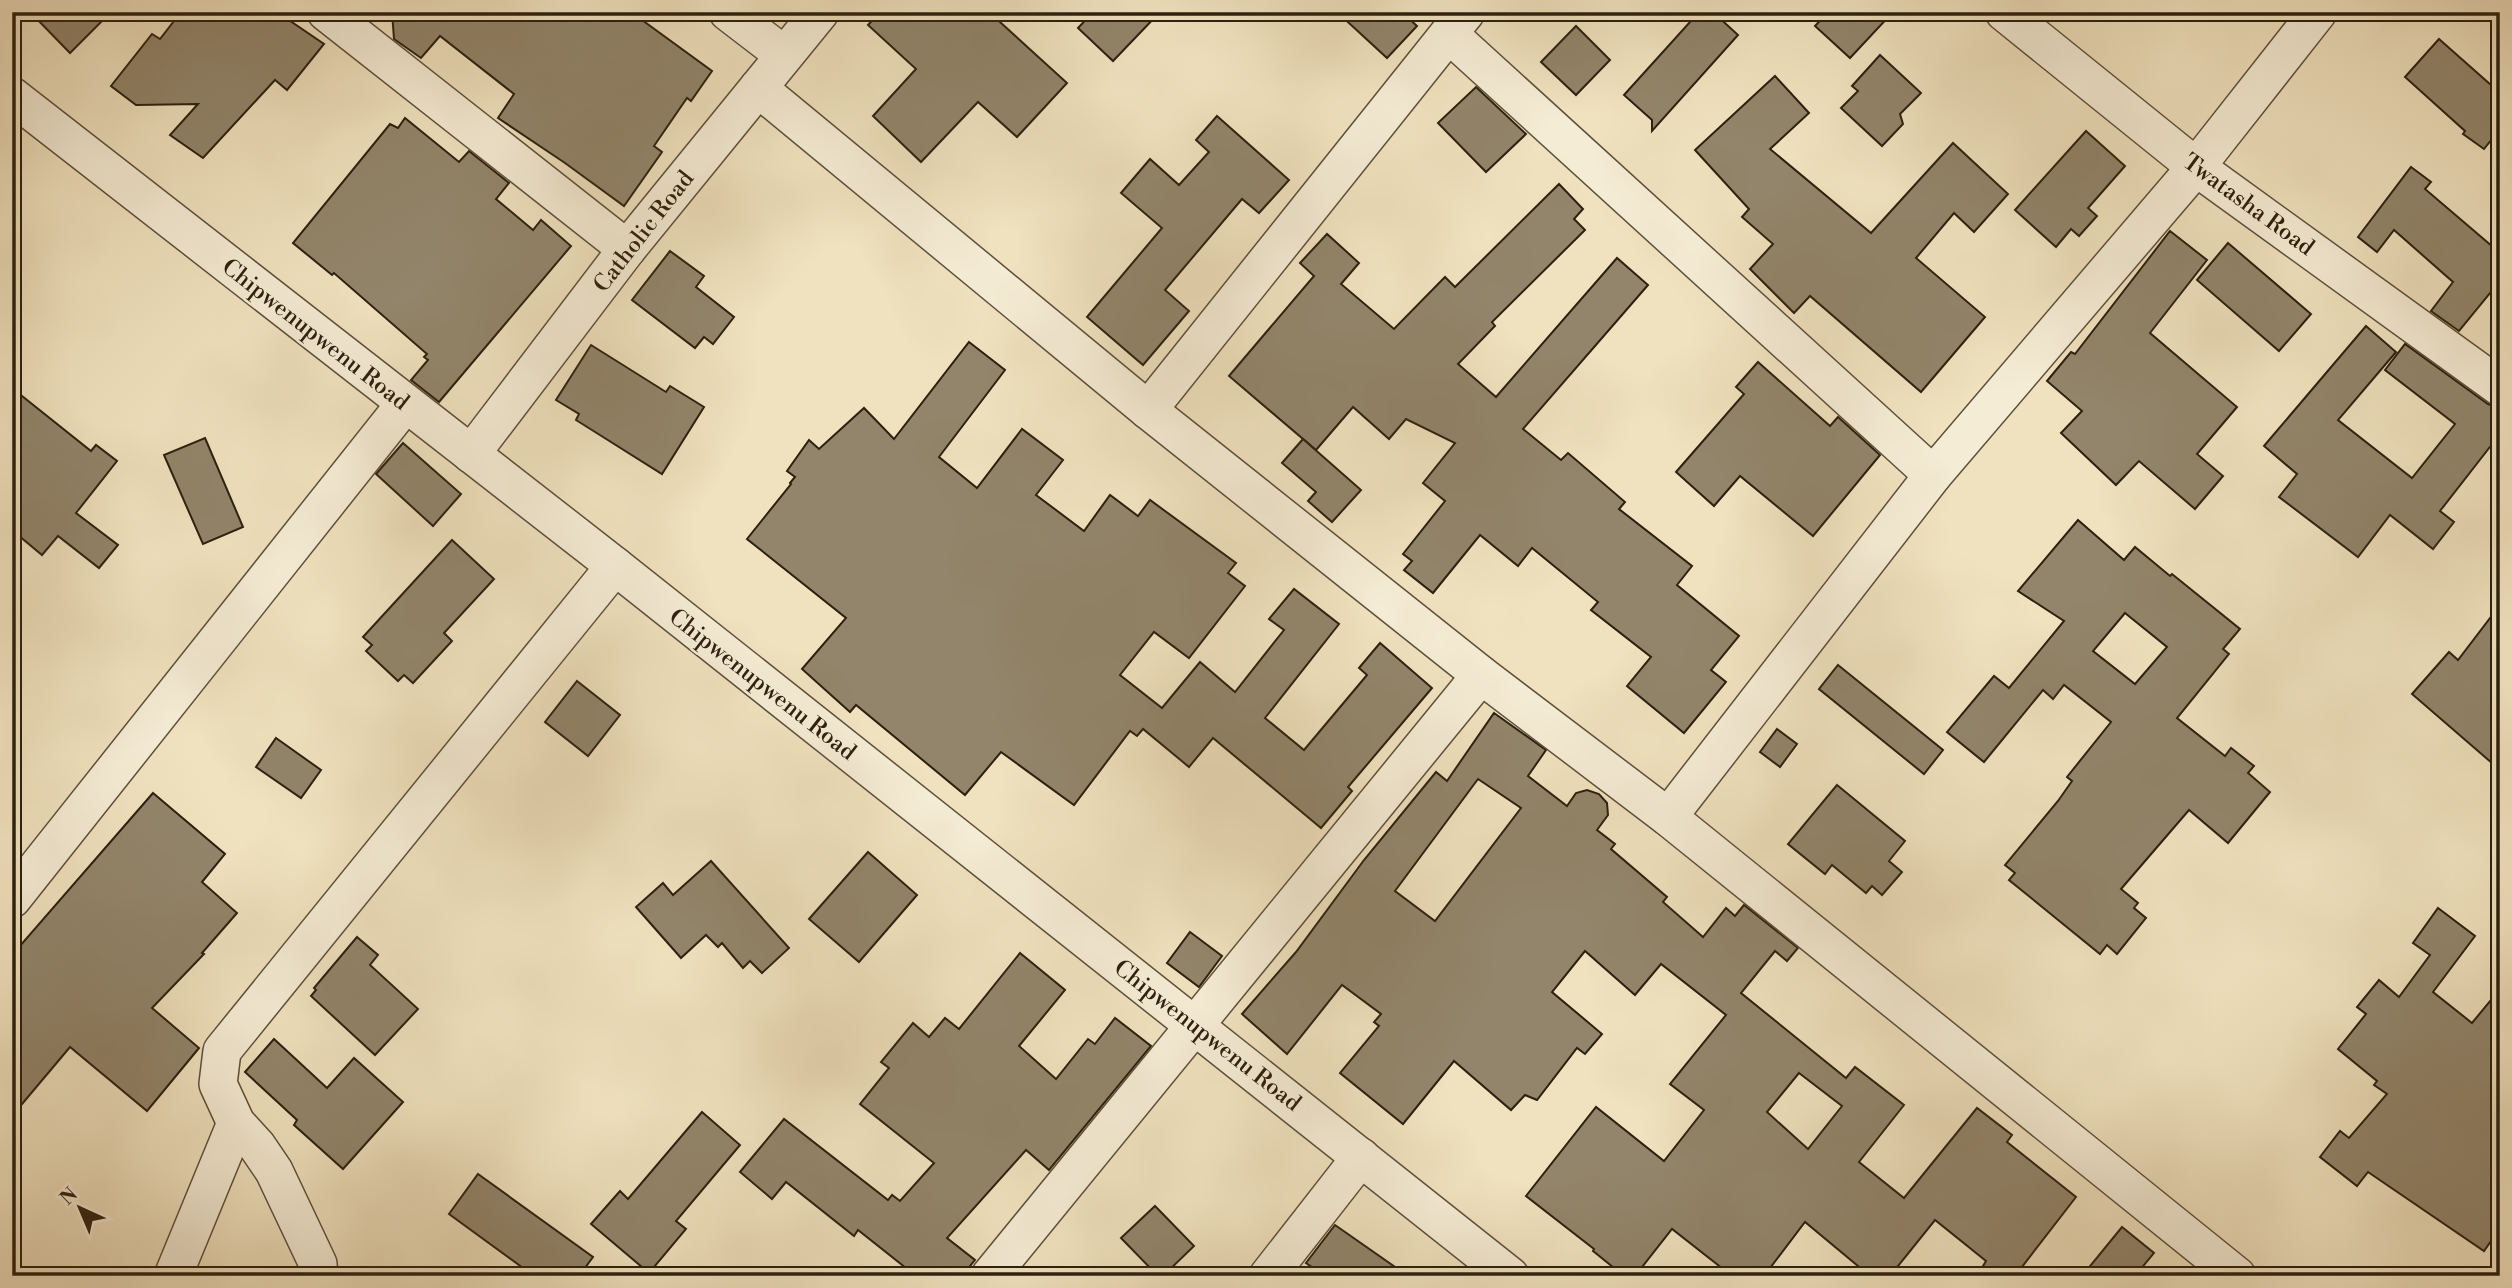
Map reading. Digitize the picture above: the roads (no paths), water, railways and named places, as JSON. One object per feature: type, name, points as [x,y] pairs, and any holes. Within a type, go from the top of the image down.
[{"type":"street","points":[[326,12],[627,249]]},
{"type":"street","points":[[728,12],[784,55]]},
{"type":"street","name":"Catholic Road","points":[[471,454],[627,249],[820,12]]},
{"type":"street","name":"Twatasha Road","points":[[2004,12],[2196,167],[2500,387]]},
{"type":"street","points":[[1668,817],[1933,475],[2196,167],[2318,12]]},
{"type":"street","points":[[1148,410],[1458,24],[1933,475]]},
{"type":"street","points":[[758,88],[1148,410],[1481,675],[1668,817],[2237,1276]]},
{"type":"street","name":"Chipwenupwenu Road","points":[[12,96],[615,566],[1510,1276]]},
{"type":"street","points":[[12,900],[405,404]]},
{"type":"street","points":[[323,1272],[274,1171],[257,1146],[236,1123],[218,1084],[222,1051],[615,566]]},
{"type":"street","points":[[990,1276],[1481,675]]},
{"type":"street","points":[[173,1276],[236,1123]]},
{"type":"street","points":[[1268,1276],[1361,1157]]}]
